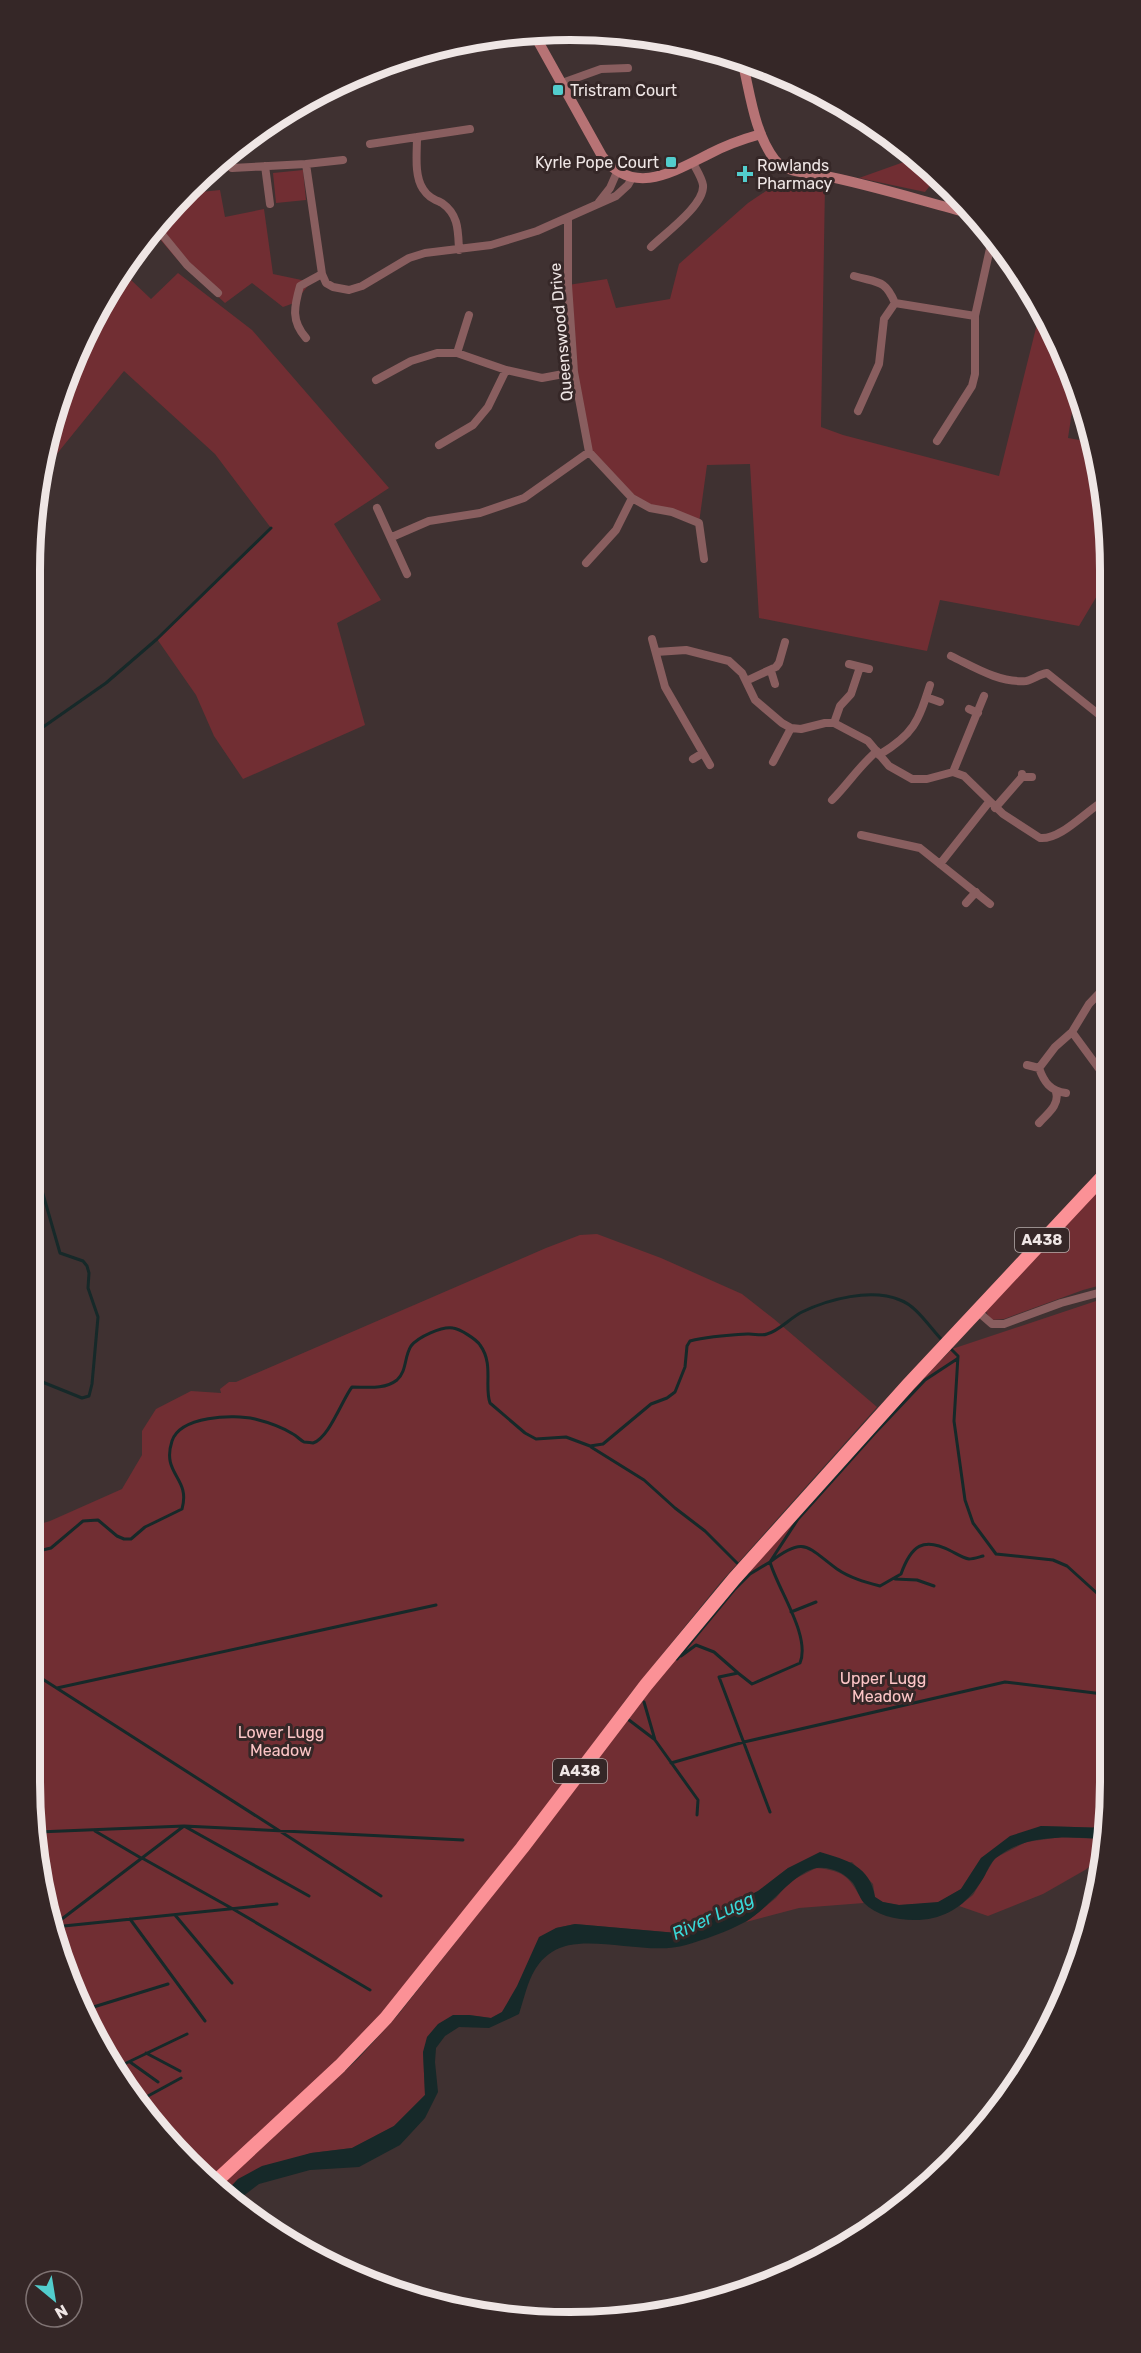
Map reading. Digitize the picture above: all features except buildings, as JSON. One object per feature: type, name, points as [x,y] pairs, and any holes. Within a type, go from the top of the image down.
[{"type":"highway","name":"A438","points":[[219,2179],[340,2066],[386,2018],[522,1848],[682,1639],[789,1515],[1100,1180]]},
{"type":"street","points":[[538,42],[602,156],[617,172],[632,178],[656,177],[693,163],[732,143],[761,134]]},
{"type":"street","points":[[562,83],[601,69],[628,68]]},
{"type":"street","points":[[745,70],[761,134],[775,161],[786,168],[860,183],[959,210]]},
{"type":"street","points":[[370,144],[470,129]]},
{"type":"street","points":[[417,138],[418,178],[421,188],[453,214],[458,224],[459,250]]},
{"type":"street","points":[[232,163],[232,168],[343,160]]},
{"type":"street","points":[[651,247],[693,208],[702,196],[703,185],[693,163]]},
{"type":"street","points":[[306,164],[322,274],[326,283],[349,290],[362,286],[409,258],[425,253],[504,242],[568,219],[616,196],[632,178]]},
{"type":"street","points":[[265,166],[270,204]]},
{"type":"street","points":[[598,203],[610,188],[617,172]]},
{"type":"street","name":"Queenswood Drive","points":[[568,219],[568,285],[574,372],[589,452]]},
{"type":"street","points":[[162,234],[187,265],[218,293]]},
{"type":"street","points":[[938,441],[972,386],[975,374],[975,316],[990,247]]},
{"type":"street","points":[[306,338],[296,328],[296,302],[300,286],[322,274]]},
{"type":"street","points":[[854,276],[884,284],[889,288],[894,303]]},
{"type":"street","points":[[894,303],[975,316]]},
{"type":"street","points":[[858,411],[879,364],[884,319],[894,303]]},
{"type":"street","points":[[456,352],[469,315]]},
{"type":"street","points":[[376,380],[411,361],[437,353],[456,352],[506,370],[542,378],[574,372]]},
{"type":"street","points":[[439,445],[473,425],[488,407],[506,370]]},
{"type":"street","points":[[392,537],[429,521],[480,513],[524,498],[589,452],[632,498],[650,508],[672,512],[699,523],[704,559]]},
{"type":"street","points":[[586,563],[616,530],[632,498]]},
{"type":"street","points":[[377,508],[407,574]]},
{"type":"street","points":[[652,639],[665,687],[710,765]]},
{"type":"street","points":[[746,681],[771,671],[779,663],[785,642]]},
{"type":"street","points":[[656,652],[686,650],[720,657],[737,667],[756,700],[774,717],[791,728],[801,729],[834,723],[868,741],[894,771],[912,779],[927,779],[954,772],[964,776],[992,805],[1028,832],[1040,838],[1046,839],[1062,832],[1100,803]]},
{"type":"street","points":[[951,656],[995,677],[1013,681],[1029,681],[1039,674],[1047,673],[1100,715]]},
{"type":"street","points":[[849,664],[869,669]]},
{"type":"street","points":[[834,723],[840,706],[851,694],[860,667]]},
{"type":"street","points":[[771,671],[775,684]]},
{"type":"street","points":[[832,800],[849,783],[864,762],[898,743],[909,733],[930,685]]},
{"type":"street","points":[[954,772],[984,696]]},
{"type":"street","points":[[926,697],[940,702]]},
{"type":"street","points":[[969,709],[978,713]]},
{"type":"street","points":[[773,762],[791,728]]},
{"type":"street","points":[[693,759],[703,753]]},
{"type":"street","points":[[940,864],[1022,775],[1032,777]]},
{"type":"street","points":[[861,835],[920,848],[990,904]]},
{"type":"street","points":[[966,903],[976,892]]},
{"type":"street","points":[[1039,1068],[1055,1047],[1072,1032],[1089,1004],[1100,992]]},
{"type":"street","points":[[1072,1032],[1100,1070]]},
{"type":"street","points":[[1027,1065],[1039,1068],[1049,1087],[1056,1092],[1066,1094]]},
{"type":"street","points":[[1039,1123],[1056,1105],[1058,1098],[1056,1092]]},
{"type":"street","points":[[976,1311],[992,1324],[1004,1324],[1061,1303],[1100,1292]]},
{"type":"green space","points":[[907,161],[932,183],[925,192],[859,178]]},
{"type":"green space","points":[[303,170],[306,200],[276,203],[273,173]]},
{"type":"green space","points":[[783,179],[825,184],[821,427],[843,435],[999,476],[1038,321],[1072,400],[1068,438],[1084,441],[1096,501],[1100,591],[1079,626],[940,600],[927,651],[759,618],[750,464],[707,465],[699,523],[632,498],[589,452],[584,430],[568,285],[607,279],[616,308],[670,299],[679,264],[748,203],[769,189],[771,181]]},
{"type":"green space","points":[[220,190],[225,217],[264,209],[273,274],[311,282],[294,303],[283,307],[252,283],[225,303],[176,258],[159,238],[200,192]]},
{"type":"green space","points":[[178,273],[252,330],[389,488],[334,524],[381,600],[337,623],[365,725],[243,779],[214,736],[196,695],[157,639],[271,528],[215,454],[124,371],[53,459],[69,400],[81,368],[112,305],[130,279],[151,299]]},
{"type":"green space","points":[[1100,1189],[1100,1285],[1004,1319],[991,1320],[985,1310]]},
{"type":"green space","name":"Lower Lugg Meadow","points":[[597,1234],[661,1258],[742,1294],[877,1407],[720,1583],[631,1693],[521,1839],[364,2036],[217,2177],[172,2132],[150,2105],[112,2048],[81,1985],[59,1920],[45,1852],[42,1817],[41,1524],[122,1489],[142,1455],[142,1431],[156,1409],[191,1391],[221,1393],[220,1389],[229,1382],[236,1382],[580,1235]]},
{"type":"green space","name":"Upper Lugg Meadow","points":[[1100,1300],[1098,1828],[1041,1826],[981,1858],[961,1889],[938,1903],[899,1905],[882,1902],[875,1897],[873,1884],[852,1862],[788,1868],[758,1891],[677,1933],[575,1924],[556,1928],[502,2012],[491,2018],[469,2015],[423,2052],[425,2095],[394,2126],[352,2148],[311,2153],[238,2179],[230,2188],[224,2183],[358,2059],[398,2015],[707,1619],[890,1413],[952,1349]]},
{"type":"green space","points":[[1062,1837],[1097,1839],[1094,1863],[1043,1894],[988,1916],[959,1906],[973,1895],[995,1858],[1026,1842]]},
{"type":"green space","points":[[816,1868],[834,1871],[846,1877],[864,1903],[799,1908],[746,1922],[776,1898],[789,1882]]},
{"type":"water","name":"River Lugg","points":[[1041,1826],[1098,1828],[1097,1839],[1048,1838],[1034,1840],[1008,1850],[994,1860],[979,1884],[963,1903],[933,1918],[906,1920],[878,1913],[864,1903],[853,1883],[846,1876],[832,1869],[817,1868],[799,1876],[745,1922],[693,1943],[670,1948],[598,1944],[565,1946],[552,1952],[534,1971],[519,2014],[489,2028],[459,2027],[445,2036],[436,2048],[438,2092],[425,2118],[400,2145],[359,2167],[310,2170],[259,2184],[241,2197],[230,2188],[238,2179],[262,2166],[311,2153],[352,2148],[394,2126],[425,2095],[423,2052],[427,2037],[438,2024],[453,2015],[491,2018],[502,2012],[517,1986],[539,1937],[556,1928],[575,1924],[677,1933],[758,1891],[788,1868],[820,1852],[839,1858],[863,1871],[872,1886],[875,1897],[883,1902],[899,1905],[938,1902],[961,1889],[981,1858],[1010,1836]]},
{"type":"waterway","points":[[41,728],[106,683],[157,639],[271,528]]},
{"type":"waterway","points":[[41,1187],[60,1253],[83,1261],[87,1266],[88,1288],[98,1317],[89,1396],[82,1398],[41,1381]]},
{"type":"waterway","points":[[41,1550],[51,1548],[83,1521],[98,1520],[117,1536],[131,1539],[145,1527],[182,1509],[183,1490],[170,1461],[170,1452],[172,1441],[185,1426],[221,1417],[245,1417],[284,1429],[304,1442],[313,1443],[319,1440],[330,1427],[352,1387],[381,1387],[397,1380],[411,1346],[437,1330],[448,1328],[460,1330],[480,1345],[487,1360],[490,1403],[525,1433],[536,1439],[566,1437],[590,1446],[603,1444],[651,1404],[675,1392],[685,1367],[687,1346],[690,1341],[727,1335],[765,1335],[802,1312],[837,1299],[863,1295],[889,1297],[906,1303],[918,1312],[943,1341]]},
{"type":"waterway","points":[[950,1348],[958,1356],[954,1421],[965,1500],[973,1523],[996,1554],[1053,1560],[1067,1566],[1100,1596]]},
{"type":"waterway","points":[[677,1659],[734,1590],[750,1574],[770,1562],[798,1519],[874,1434],[925,1380],[957,1359]]},
{"type":"waterway","points":[[591,1447],[644,1480],[705,1531],[737,1563]]},
{"type":"waterway","points":[[738,1673],[752,1684],[800,1663],[801,1640],[770,1562],[791,1549],[805,1547],[847,1575],[880,1586],[901,1574],[909,1556],[919,1546],[933,1544],[969,1559],[983,1556]]},
{"type":"waterway","points":[[895,1579],[917,1580],[934,1586]]},
{"type":"waterway","points":[[791,1612],[816,1602]]},
{"type":"waterway","points":[[57,1688],[436,1605]]},
{"type":"waterway","points":[[681,1656],[696,1645],[714,1652],[738,1673],[719,1677],[770,1812]]},
{"type":"waterway","points":[[41,1678],[381,1896]]},
{"type":"waterway","points":[[671,1763],[744,1742],[1005,1682],[1100,1694]]},
{"type":"waterway","points":[[644,1702],[655,1740],[698,1800],[697,1815]]},
{"type":"waterway","points":[[629,1720],[654,1739]]},
{"type":"waterway","points":[[43,1832],[184,1826],[309,1896]]},
{"type":"waterway","points":[[59,1921],[184,1826],[463,1840]]},
{"type":"waterway","points":[[95,1831],[141,1858]]},
{"type":"waterway","points":[[142,1858],[370,1990]]},
{"type":"waterway","points":[[61,1926],[277,1904]]},
{"type":"waterway","points":[[175,1915],[232,1983]]},
{"type":"waterway","points":[[58,1917],[62,1919]]},
{"type":"waterway","points":[[130,1919],[205,2021]]},
{"type":"waterway","points":[[91,2008],[168,1984]]},
{"type":"waterway","points":[[122,2065],[187,2034]]},
{"type":"waterway","points":[[146,2053],[180,2071]]},
{"type":"waterway","points":[[130,2062],[158,2082]]},
{"type":"waterway","points":[[145,2098],[181,2078]]},
{"type":"place","name":"Tristram Court","points":[[558,90]]},
{"type":"place","name":"Kyrle Pope Court","points":[[671,162]]},
{"type":"place","name":"Rowlands Pharmacy","points":[[745,174]]}]
